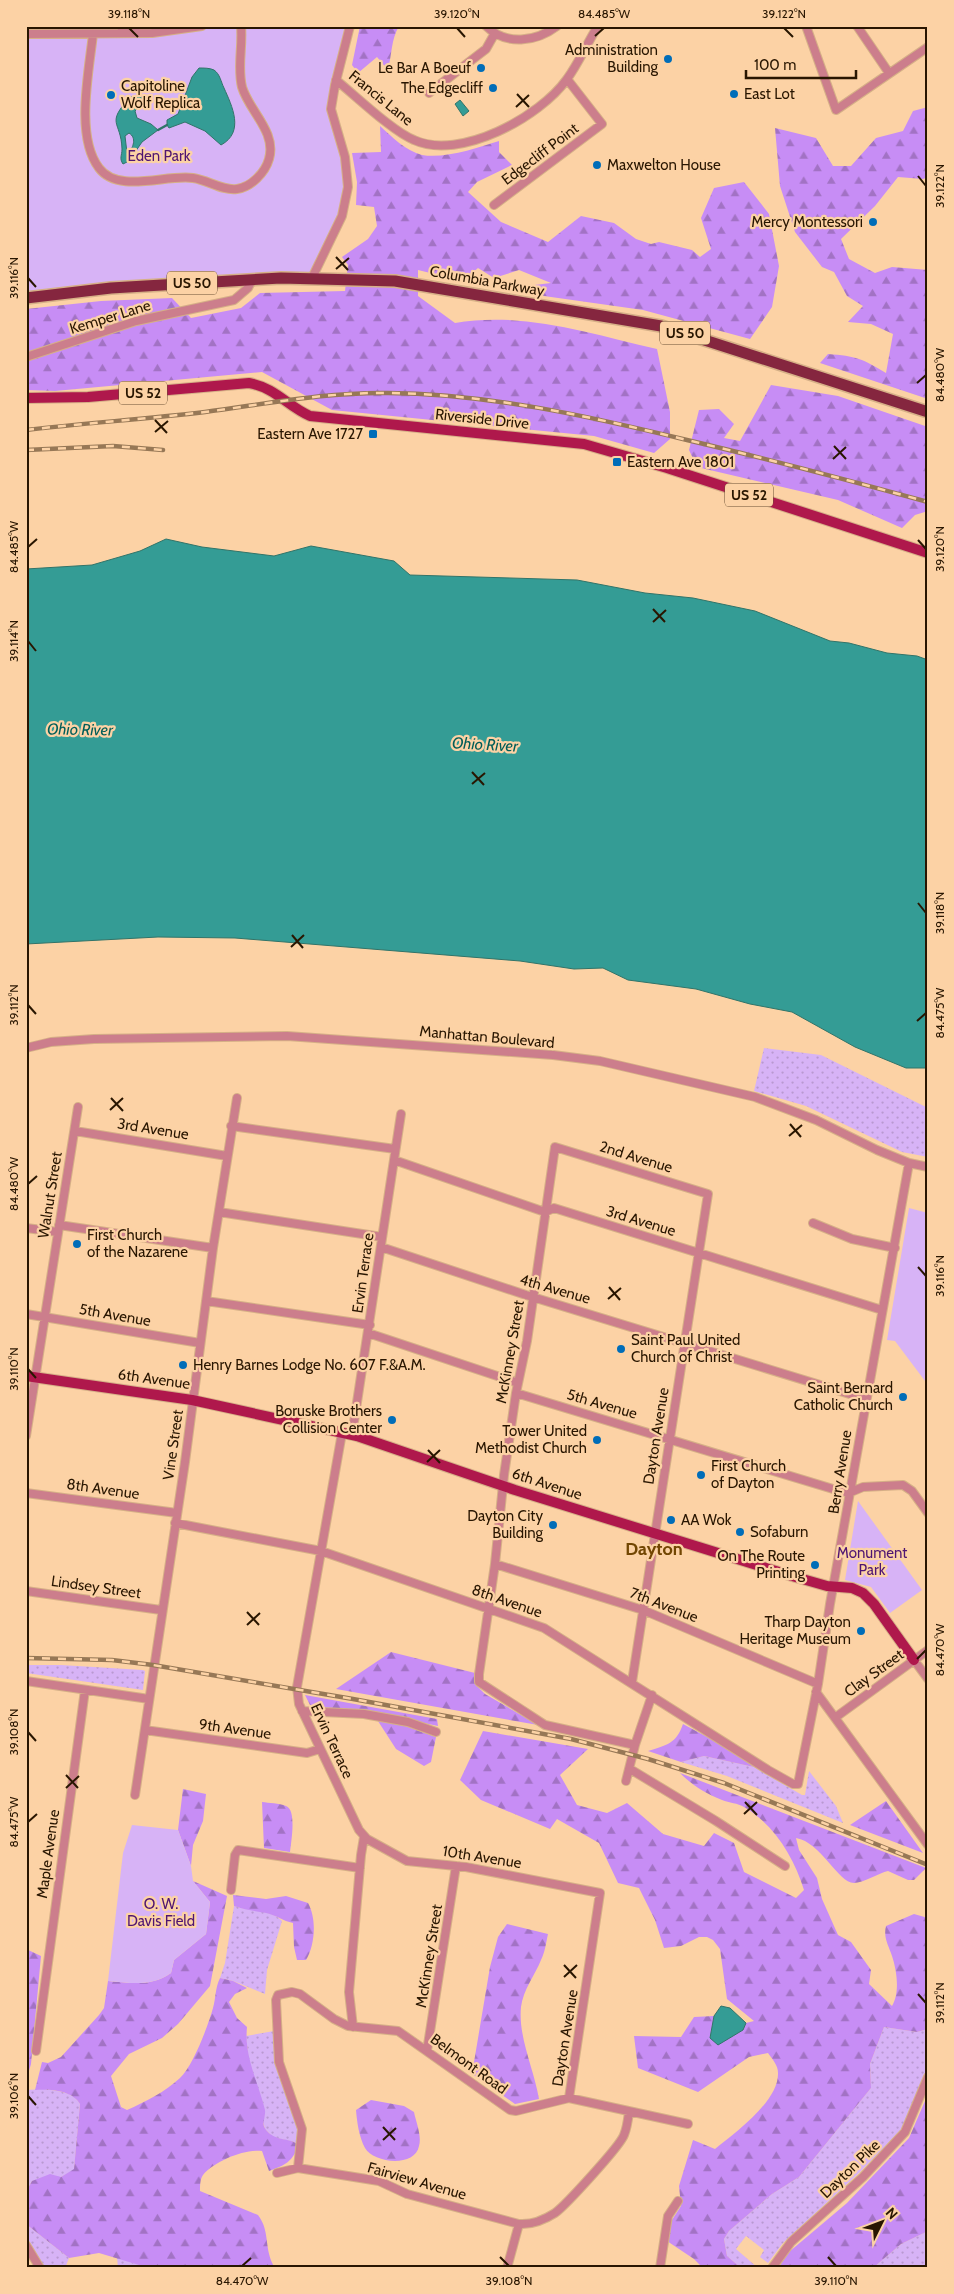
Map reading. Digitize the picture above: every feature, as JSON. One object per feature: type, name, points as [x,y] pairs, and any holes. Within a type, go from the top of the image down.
[{"type":"highway","name":"Columbia Parkway","points":[[26,298],[111,288],[252,280],[336,278],[395,281],[434,286],[661,326],[928,412]]},
{"type":"main road","name":"Riverside Drive","points":[[26,398],[88,397],[249,383],[263,386],[277,393],[299,411],[310,416],[584,444],[667,468],[928,553]]},
{"type":"main road","name":"6th Avenue","points":[[31,1377],[192,1400],[347,1434],[503,1486],[655,1533],[834,1587],[852,1588],[863,1593],[874,1604],[914,1660]]},
{"type":"street","points":[[26,34],[93,34],[137,26]]},
{"type":"street","points":[[109,32],[176,31],[202,26]]},
{"type":"street","points":[[93,34],[84,98],[89,145],[99,169],[108,176],[125,181],[147,181],[186,176],[200,178],[228,189],[237,189],[251,182],[262,173],[268,162],[270,152],[269,136],[249,104],[241,82],[239,62],[241,26]]},
{"type":"street","points":[[312,278],[342,216],[348,187],[345,157],[331,108],[350,26]]},
{"type":"street","points":[[486,26],[495,33],[509,38],[530,39],[549,32],[557,26]]},
{"type":"street","name":"Francis Lane","points":[[336,80],[404,135],[413,140],[433,145],[480,140],[519,120],[536,108],[567,79],[598,26]]},
{"type":"street","points":[[806,26],[836,110],[928,47]]},
{"type":"street","points":[[857,26],[889,73]]},
{"type":"street","points":[[429,93],[486,49],[495,33]]},
{"type":"street","name":"Edgecliff Point","points":[[494,205],[602,124],[567,79]]},
{"type":"street","name":"Kemper Lane","points":[[26,358],[136,321],[234,300],[248,288],[252,280]]},
{"type":"street","name":"Manhattan Boulevard","points":[[26,1048],[51,1042],[94,1039],[286,1036],[553,1055],[590,1060],[756,1097],[790,1109],[908,1162],[928,1167]]},
{"type":"street","name":"Vine Street","points":[[135,1795],[146,1730],[161,1610],[177,1513],[226,1156],[237,1098]]},
{"type":"street","name":"Walnut Street","points":[[26,1436],[31,1377],[46,1317],[78,1107]]},
{"type":"street","name":"Ervin Terrace","points":[[364,1837],[296,1696],[320,1551],[370,1324],[401,1114]]},
{"type":"street","points":[[231,1126],[396,1150]]},
{"type":"street","name":"3rd Avenue","points":[[75,1131],[226,1156]]},
{"type":"street","name":"2nd Avenue","points":[[555,1147],[708,1194]]},
{"type":"street","name":"McKinney Street","points":[[555,1147],[534,1296],[516,1393],[489,1609],[478,1674],[480,1682],[545,1725],[635,1745]]},
{"type":"street","name":"3rd Avenue","points":[[394,1160],[545,1212],[554,1208],[882,1310]]},
{"type":"street","name":"Berry Avenue","points":[[796,1784],[799,1782],[801,1773],[818,1684],[866,1399],[895,1248],[908,1162]]},
{"type":"street","name":"Dayton Avenue","points":[[632,1682],[708,1194]]},
{"type":"street","points":[[219,1212],[382,1237]]},
{"type":"street","points":[[813,1223],[852,1239],[895,1248]]},
{"type":"street","points":[[26,1228],[58,1229],[213,1248]]},
{"type":"street","name":"4th Avenue","points":[[381,1247],[866,1399]]},
{"type":"street","points":[[206,1301],[370,1324]]},
{"type":"street","name":"5th Avenue","points":[[26,1314],[200,1343]]},
{"type":"street","points":[[368,1333],[518,1383]]},
{"type":"street","name":"5th Avenue","points":[[516,1393],[670,1438],[843,1492],[851,1492],[863,1487],[903,1484],[912,1491],[928,1513]]},
{"type":"street","name":"8th Avenue","points":[[26,1493],[177,1513]]},
{"type":"street","name":"8th Avenue","points":[[175,1523],[320,1551],[544,1628],[763,1766],[796,1784]]},
{"type":"street","name":"7th Avenue","points":[[495,1564],[643,1610],[818,1684]]},
{"type":"street","name":"Lindsey Street","points":[[26,1591],[161,1610]]},
{"type":"street","name":"Clay Street","points":[[836,1717],[928,1650]]},
{"type":"street","name":"6th Avenue","points":[[914,1660],[928,1679]]},
{"type":"street","points":[[26,1681],[149,1699]]},
{"type":"street","name":"Maple Avenue","points":[[36,2051],[86,1690]]},
{"type":"street","points":[[816,1692],[927,1842]]},
{"type":"street","points":[[626,1781],[635,1745],[652,1695]]},
{"type":"street","points":[[302,1711],[364,1714],[408,1722],[436,1732]]},
{"type":"street","name":"9th Avenue","points":[[146,1730],[307,1753],[320,1749]]},
{"type":"street","points":[[630,1769],[704,1813],[785,1866]]},
{"type":"street","points":[[353,2027],[348,1992],[364,1837]]},
{"type":"street","name":"10th Avenue","points":[[364,1837],[407,1861],[456,1866],[600,1893]]},
{"type":"street","points":[[231,1890],[235,1855],[238,1850],[360,1868]]},
{"type":"street","name":"McKinney Street","points":[[428,2051],[456,1866]]},
{"type":"street","name":"Dayton Avenue","points":[[569,2098],[600,1893]]},
{"type":"street","name":"Belmont Road","points":[[298,2168],[302,2129],[279,2062],[276,2000],[279,1994],[292,1992],[300,1994],[338,2022],[353,2027],[398,2032],[428,2051],[510,2110],[516,2111],[569,2098],[688,2124]]},
{"type":"street","name":"Dayton Pike","points":[[772,2268],[791,2242],[863,2177],[905,2132],[928,2077]]},
{"type":"street","points":[[507,2268],[519,2224],[544,2219],[557,2211],[571,2198],[621,2140],[629,2112]]},
{"type":"street","name":"Fairview Avenue","points":[[277,2173],[298,2168],[379,2181],[407,2194],[519,2224]]},
{"type":"street","points":[[660,2268],[668,2216],[678,2201]]},
{"type":"street","points":[[26,2245],[40,2268]]},
{"type":"green space","name":"Eden Park","points":[[26,26],[105,26],[108,35],[137,26],[350,26],[332,97],[341,137],[345,201],[312,278],[26,298]]},
{"type":"green space","points":[[360,26],[399,26],[393,42],[388,70],[377,57],[358,73],[352,65]]},
{"type":"green space","points":[[928,107],[928,177],[923,179],[898,177],[875,206],[841,239],[849,259],[875,273],[892,267],[928,270],[928,399],[820,363],[828,354],[853,357],[865,361],[886,373],[893,334],[871,324],[848,322],[863,306],[847,296],[834,272],[822,267],[795,232],[780,186],[775,128],[816,138],[833,166],[851,166],[876,138],[903,131],[913,111]]},
{"type":"green space","points":[[380,126],[405,147],[422,155],[451,154],[499,141],[499,152],[512,165],[477,182],[468,192],[501,222],[548,242],[581,216],[614,223],[636,239],[651,244],[659,242],[692,250],[700,257],[711,249],[701,218],[714,188],[744,182],[769,214],[779,266],[772,307],[750,339],[643,310],[544,296],[526,286],[551,283],[519,270],[494,278],[478,268],[463,281],[418,270],[418,296],[455,323],[480,320],[531,322],[582,331],[657,349],[670,412],[670,439],[654,453],[594,436],[332,410],[262,372],[55,391],[26,390],[26,309],[101,301],[172,298],[191,318],[241,308],[260,293],[345,291],[348,265],[342,257],[368,239],[377,226],[374,207],[356,205],[357,182],[352,153],[381,152]]},
{"type":"green space","points":[[771,385],[838,396],[928,427],[928,511],[915,515],[902,528],[838,500],[697,467],[689,450],[699,410],[719,409],[734,424],[724,438],[740,441]]},
{"type":"green space","points":[[764,1048],[821,1055],[928,1108],[928,1157],[902,1152],[806,1106],[754,1091]]},
{"type":"green space","points":[[909,1208],[928,1213],[928,1385],[895,1341],[887,1340]]},
{"type":"green space","name":"Monument Park","points":[[858,1501],[922,1590],[890,1613],[871,1587],[845,1580]]},
{"type":"green space","points":[[391,1652],[475,1673],[476,1685],[485,1694],[538,1725],[336,1689]]},
{"type":"green space","points":[[26,1665],[143,1670],[145,1671],[143,1690],[26,1673]]},
{"type":"green space","points":[[305,1695],[437,1719],[438,1726],[368,1711],[316,1708],[310,1705]]},
{"type":"green space","points":[[376,1718],[397,1723],[436,1737],[431,1762],[424,1766],[396,1749]]},
{"type":"green space","points":[[683,1724],[724,1746],[754,1767],[704,1756],[681,1762],[648,1751],[674,1740]]},
{"type":"green space","points":[[483,1731],[588,1749],[560,1775],[577,1805],[607,1813],[627,1803],[663,1834],[704,1846],[714,1833],[734,1843],[744,1872],[796,1898],[804,1890],[800,1878],[782,1843],[765,1823],[742,1806],[705,1792],[680,1773],[926,1868],[914,1880],[908,1880],[888,1871],[854,1883],[842,1877],[813,1847],[805,1841],[796,1838],[799,1850],[817,1878],[822,1899],[838,1935],[851,1942],[871,1970],[869,1984],[892,2006],[895,2001],[897,1982],[894,1962],[886,1938],[886,1926],[914,1914],[928,1918],[928,2029],[917,2032],[884,2027],[870,2064],[871,2088],[799,2177],[772,2194],[729,2231],[724,2239],[727,2256],[741,2268],[703,2268],[694,2259],[667,2241],[670,2223],[681,2206],[679,2186],[693,2140],[715,2149],[754,2116],[764,2105],[776,2084],[778,2070],[776,2065],[768,2053],[749,2057],[698,2092],[638,2068],[634,2036],[681,2037],[694,2017],[714,2016],[710,2038],[743,2030],[746,2023],[754,2021],[727,1999],[720,1949],[713,1940],[707,1937],[699,1937],[681,1946],[664,1948],[655,1920],[639,1888],[618,1883],[599,1843],[557,1819],[550,1829],[481,1800],[460,1780]]},
{"type":"green space","points":[[704,1756],[754,1767],[802,1795],[805,1795],[809,1771],[836,1806],[843,1823],[727,1776],[681,1762]]},
{"type":"green space","points":[[183,1789],[206,1794],[203,1821],[193,1845],[191,1866],[178,1830]]},
{"type":"green space","points":[[886,1801],[923,1853],[850,1825]]},
{"type":"green space","points":[[262,1802],[280,1804],[289,1809],[292,1820],[290,1852],[264,1848]]},
{"type":"green space","name":"O. W. Davis Field","points":[[132,1825],[178,1830],[191,1866],[193,1881],[210,1902],[206,1934],[174,1960],[171,1973],[156,1980],[141,1983],[108,1981],[123,1853]]},
{"type":"green space","points":[[193,1881],[227,1896],[210,1986],[178,2024],[162,2038],[129,2054],[111,2076],[121,2107],[127,2110],[161,2092],[180,2078],[190,2065],[211,2016],[220,1978],[233,1981],[247,1988],[235,1994],[229,2002],[237,2018],[247,2027],[250,2059],[265,2110],[264,2126],[275,2137],[298,2145],[294,2155],[288,2162],[269,2171],[262,2151],[247,2152],[230,2157],[215,2165],[203,2175],[200,2191],[258,2215],[262,2221],[269,2254],[275,2268],[149,2268],[99,2253],[69,2258],[26,2224],[26,2192],[32,2181],[50,2174],[61,2177],[74,2169],[80,2104],[72,2096],[60,2091],[35,2090],[42,2062],[48,2063],[61,2057],[99,2015],[104,2008],[108,1981],[141,1983],[163,1977],[171,1973],[174,1960],[206,1934],[210,1902]]},
{"type":"green space","points":[[233,1895],[266,1899],[286,1896],[308,1903],[313,1917],[314,1932],[306,1960],[297,1960],[294,1947],[293,1923],[270,1914],[234,1906]]},
{"type":"green space","points":[[234,1906],[267,1913],[278,1917],[282,1921],[267,1970],[265,1994],[233,1981],[220,1978],[225,1963]]},
{"type":"green space","points":[[507,1924],[548,1934],[542,1957],[521,2007],[524,2041],[539,2099],[515,2104],[472,2074],[490,1967],[498,1937]]},
{"type":"green space","points":[[26,1949],[41,1956],[31,2064],[26,2081]]},
{"type":"green space","points":[[884,2027],[917,2032],[928,2029],[928,2070],[905,2126],[859,2173],[783,2243],[768,2263],[760,2257],[764,2250],[746,2236],[736,2249],[758,2268],[741,2268],[727,2256],[724,2239],[729,2231],[772,2194],[799,2177],[871,2088],[870,2064]]},
{"type":"green space","points":[[274,2031],[277,2069],[297,2125],[298,2145],[294,2142],[273,2137],[265,2129],[263,2121],[265,2112],[249,2062],[246,2036]]},
{"type":"green space","points":[[43,2089],[69,2094],[80,2104],[74,2170],[61,2177],[32,2181],[26,2192],[26,2090]]},
{"type":"green space","points":[[928,2094],[928,2231],[901,2244],[873,2268],[780,2268],[782,2260],[789,2252],[847,2203],[909,2138]]},
{"type":"green space","points":[[371,2100],[404,2106],[414,2112],[420,2142],[416,2153],[410,2158],[394,2161],[385,2160],[369,2153],[365,2148],[360,2134],[356,2110]]},
{"type":"green space","points":[[26,2224],[69,2258],[65,2268],[45,2268],[26,2236]]},
{"type":"green space","points":[[928,2231],[928,2268],[873,2268],[901,2244]]},
{"type":"green space","points":[[117,2257],[149,2268],[118,2268]]},
{"type":"water","points":[[199,68],[212,69],[218,74],[233,111],[235,126],[233,133],[221,145],[205,131],[185,122],[169,128],[167,125],[167,120],[178,114],[192,77]]},
{"type":"water","points":[[130,97],[145,98],[149,107],[148,109],[138,108],[135,111],[137,118],[151,124],[158,130],[142,142],[129,161],[123,164],[121,140],[116,118],[122,106]],"holes":[[[129,133],[134,140],[133,145],[129,153],[127,153],[125,136]]]},
{"type":"water","points":[[460,100],[469,111],[463,116],[455,104]]},
{"type":"water","name":"Ohio River","points":[[166,539],[202,547],[274,556],[311,546],[394,561],[410,575],[577,580],[645,593],[693,598],[755,611],[830,641],[849,643],[887,653],[917,656],[928,660],[928,1068],[906,1068],[855,1047],[792,1012],[750,1004],[696,989],[628,980],[603,968],[574,969],[520,961],[235,938],[158,937],[26,944],[26,569],[92,565],[140,551]]},
{"type":"water","points":[[721,2006],[730,2008],[746,2023],[743,2030],[718,2045],[710,2038],[714,2016]]},
{"type":"waterway","points":[[158,130],[167,125]]},
{"type":"railway","points":[[26,430],[205,412],[342,394],[388,393],[464,397],[539,408],[613,423],[778,462],[928,502]]},
{"type":"railway","points":[[26,450],[113,446],[163,450]]},
{"type":"railway","points":[[26,1658],[112,1660],[153,1665],[571,1739],[648,1759],[724,1783],[928,1865]]},
{"type":"place","name":"Administration Building","points":[[668,59]]},
{"type":"place","name":"Le Bar A Boeuf","points":[[481,68]]},
{"type":"place","name":"The Edgecliff","points":[[493,88]]},
{"type":"place","name":"East Lot","points":[[734,94]]},
{"type":"place","name":"Capitoline Wolf Replica","points":[[111,95]]},
{"type":"place","name":"Maxwelton House","points":[[597,165]]},
{"type":"place","name":"Mercy Montessori","points":[[873,222]]},
{"type":"place","name":"Eastern Ave 1727","points":[[373,434]]},
{"type":"place","name":"Eastern Ave 1801","points":[[617,462]]},
{"type":"place","name":"First Church of the Nazarene","points":[[77,1244]]},
{"type":"place","name":"Saint Paul United Church of Christ","points":[[621,1349]]},
{"type":"place","name":"Henry Barnes Lodge No. 607 F.&A.M.","points":[[183,1365]]},
{"type":"place","name":"Saint Bernard Catholic Church","points":[[903,1397]]},
{"type":"place","name":"Boruske Brothers Collision Center","points":[[392,1420]]},
{"type":"place","name":"Tower United Methodist Church","points":[[597,1440]]},
{"type":"place","name":"First Church of Dayton","points":[[701,1475]]},
{"type":"place","name":"AA Wok","points":[[671,1520]]},
{"type":"place","name":"Dayton City Building","points":[[553,1525]]},
{"type":"place","name":"Sofaburn","points":[[740,1532]]},
{"type":"place","name":"On The Route Printing","points":[[815,1565]]},
{"type":"place","name":"Tharp Dayton Heritage Museum","points":[[861,1631]]},
{"type":"district","name":"Dayton","points":[[654,1549]]}]
